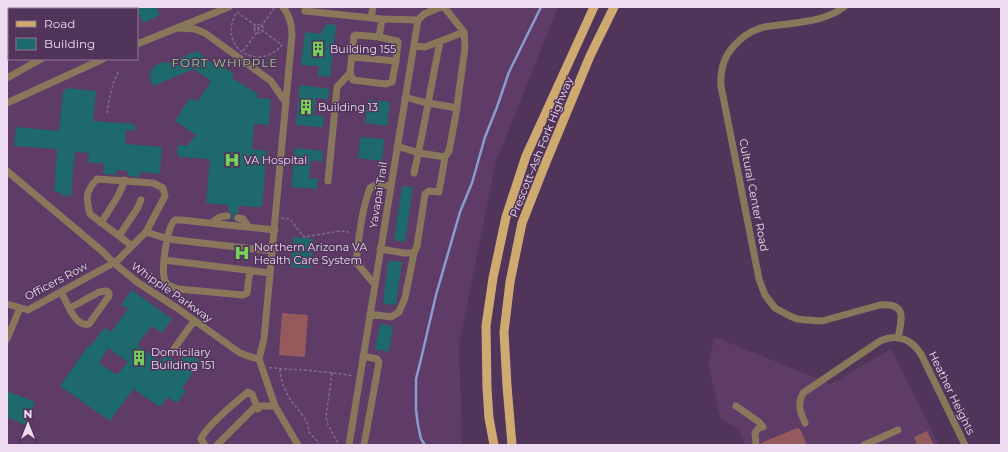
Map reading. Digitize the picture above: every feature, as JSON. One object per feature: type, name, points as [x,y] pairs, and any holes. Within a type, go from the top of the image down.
[{"type":"main road","name":"Prescott–Ash Fork Highway","points":[[494,445],[487,388],[486,326],[493,278],[506,217],[526,156],[594,7]]},
{"type":"main road","name":"Prescott–Ash Fork Highway","points":[[512,442],[504,332],[510,282],[522,223],[590,56],[614,7]]},
{"type":"lane","points":[[138,44],[229,7]]},
{"type":"lane","points":[[283,7],[292,24],[292,35],[264,339],[258,359],[275,406],[298,445]]},
{"type":"lane","points":[[345,18],[346,7]]},
{"type":"lane","points":[[371,18],[373,7]]},
{"type":"lane","points":[[305,11],[345,18],[418,20],[425,11],[441,7]]},
{"type":"lane","points":[[370,314],[391,317],[400,312],[405,298],[414,253],[417,246],[425,194],[429,191],[439,192],[445,157],[450,151],[465,47],[464,32],[444,7]]},
{"type":"lane","name":"Cultural Center Road","points":[[844,7],[825,18],[758,29],[742,38],[730,51],[724,63],[720,76],[721,86],[759,279],[765,296],[775,308],[782,312],[797,319],[811,321],[822,321],[880,305],[894,305],[898,308],[902,321],[898,338]]},
{"type":"lane","points":[[379,38],[382,19]]},
{"type":"lane","name":"Yavapai Trail","points":[[349,445],[418,20]]},
{"type":"lane","points":[[177,28],[195,29],[205,33],[271,80],[286,103]]},
{"type":"lane","points":[[414,46],[425,47],[464,32]]},
{"type":"lane","points":[[354,36],[379,38],[398,42],[392,82],[386,84],[353,80],[350,74],[354,36]]},
{"type":"lane","points":[[414,173],[440,42]]},
{"type":"lane","points":[[352,58],[396,61]]},
{"type":"lane","points":[[7,78],[39,60]]},
{"type":"lane","points":[[7,103],[101,60]]},
{"type":"lane","points":[[328,181],[337,87],[350,74]]},
{"type":"lane","points":[[405,97],[457,108]]},
{"type":"lane","points":[[397,146],[445,157]]},
{"type":"lane","name":"Whipple Parkway","points":[[7,171],[137,282],[240,353],[258,359]]},
{"type":"lane","name":"Officers Row","points":[[7,304],[28,310],[114,263],[146,232],[165,196],[163,188],[153,182],[97,178],[90,187],[87,199],[90,214],[101,223]]},
{"type":"lane","points":[[125,180],[118,196],[101,223],[132,246]]},
{"type":"lane","points":[[374,286],[356,262],[360,230],[366,199],[370,188],[376,185],[391,186]]},
{"type":"lane","points":[[119,236],[137,209],[141,200]]},
{"type":"lane","points":[[212,223],[222,216],[227,216]]},
{"type":"lane","points":[[238,218],[243,219],[249,227]]},
{"type":"lane","points":[[250,270],[247,293],[243,295],[178,289],[168,285],[164,279],[164,260],[172,222],[175,220],[274,230]]},
{"type":"lane","points":[[146,232],[168,239],[272,251]]},
{"type":"lane","points":[[380,249],[414,253]]},
{"type":"lane","points":[[164,260],[270,273]]},
{"type":"lane","points":[[61,292],[75,318],[80,324],[85,325],[90,324],[110,293],[107,291],[99,292],[70,308]]},
{"type":"lane","points":[[7,339],[20,308]]},
{"type":"lane","points":[[171,353],[194,321]]},
{"type":"lane","points":[[805,423],[799,408],[800,399],[808,388],[887,338],[898,338]]},
{"type":"lane","name":"Heather Heights","points":[[898,338],[909,342],[921,354],[965,445]]},
{"type":"lane","points":[[363,356],[377,359],[379,362],[364,445]]},
{"type":"lane","points":[[205,445],[201,439],[202,435],[213,422],[248,392],[252,394],[257,408]]},
{"type":"lane","points":[[217,445],[257,408],[275,406]]},
{"type":"lane","points":[[736,406],[759,422],[760,428],[755,433],[756,445]]},
{"type":"lane","points":[[864,445],[898,430]]},
{"type":"path","points":[[242,52],[275,7]]},
{"type":"path","points":[[237,12],[256,26],[282,45],[277,51],[271,55],[256,58],[242,52],[237,47],[231,33],[233,18],[237,12]]},
{"type":"path","points":[[256,26],[259,24],[262,25]]},
{"type":"path","points":[[262,25],[264,27],[263,31]]},
{"type":"path","points":[[256,26],[254,28],[256,32]]},
{"type":"path","points":[[256,32],[259,33],[263,31]]},
{"type":"path","points":[[107,113],[110,95],[118,72]]},
{"type":"path","points":[[281,218],[290,218],[304,237],[340,231],[349,232]]},
{"type":"path","points":[[269,368],[332,373],[355,377]]},
{"type":"path","points":[[280,369],[280,375],[290,399],[306,421],[309,432],[319,445]]},
{"type":"path","points":[[332,373],[326,417],[328,425],[339,445]]},
{"type":"shaded area","name":"Northern Arizona VA Health Care System","points":[[558,7],[496,161],[459,344],[462,445],[7,445],[7,49],[8,48],[8,60],[138,60],[138,8],[66,8]]},
{"type":"shaded area","points":[[282,313],[308,315],[305,357],[279,355]]},
{"type":"shaded area","points":[[715,337],[831,384],[891,349],[939,445],[745,445],[739,430],[721,419],[708,364]]},
{"type":"shaded area","points":[[797,428],[800,429],[807,445],[761,445],[761,443]]},
{"type":"shaded area","points":[[927,431],[934,445],[917,445],[914,437]]},
{"type":"building","points":[[156,7],[160,15],[143,23],[138,14],[137,8]]},
{"type":"building","name":"Building 155","points":[[326,24],[336,25],[330,77],[318,76],[319,66],[301,65],[305,32],[322,34],[322,28],[325,29]]},
{"type":"building","points":[[197,51],[218,68],[221,65],[234,74],[232,78],[258,94],[257,98],[271,99],[269,125],[254,124],[252,149],[267,151],[262,207],[239,206],[238,213],[234,215],[233,220],[230,219],[232,215],[228,211],[228,205],[206,203],[210,159],[178,157],[179,154],[177,154],[178,145],[187,146],[196,135],[175,121],[190,98],[198,101],[211,81],[194,69],[153,86],[149,77],[151,76],[150,71],[154,69],[153,67],[165,61],[166,64]]},
{"type":"building","name":"Building 13","points":[[300,85],[330,89],[328,100],[316,98],[314,115],[324,116],[323,127],[296,125]]},
{"type":"building","points":[[66,88],[96,91],[93,121],[135,124],[135,131],[126,130],[125,144],[162,147],[160,174],[141,172],[140,177],[128,176],[128,171],[116,170],[116,175],[103,174],[104,164],[88,162],[89,153],[75,152],[71,196],[60,195],[60,192],[54,192],[57,149],[14,146],[16,127],[59,131],[63,91],[66,91]]},
{"type":"building","points":[[368,100],[390,102],[387,126],[365,123]]},
{"type":"building","points":[[361,137],[384,139],[382,161],[358,158]]},
{"type":"building","points":[[295,148],[323,151],[322,162],[311,160],[309,178],[318,179],[317,189],[291,187]]},
{"type":"building","points":[[402,186],[413,187],[405,242],[394,240]]},
{"type":"building","points":[[293,237],[313,239],[311,268],[291,267]]},
{"type":"building","points":[[388,261],[402,262],[396,305],[383,304]]},
{"type":"building","name":"Domicilary Building 151","points":[[132,290],[172,319],[162,333],[152,326],[137,345],[160,361],[165,354],[178,363],[188,353],[201,361],[182,388],[186,391],[177,403],[168,397],[160,407],[133,389],[110,421],[60,386],[88,346],[90,347],[104,328],[111,332],[128,309],[121,305]],"holes":[[[108,348],[128,362],[117,375],[99,363]]]},
{"type":"building","points":[[380,324],[393,326],[389,352],[375,349]]},
{"type":"building","points":[[7,391],[35,402],[26,425],[7,417]]},
{"type":"waterway","points":[[425,445],[421,439],[418,425],[416,410],[416,379],[436,295],[460,212],[472,183],[485,137],[509,72],[541,7]]},
{"type":"place","name":"Building 155","points":[[318,49]]},
{"type":"place","name":"Building 13","points":[[306,107]]},
{"type":"place","name":"VA Hospital","points":[[232,160]]},
{"type":"place","name":"Northern Arizona VA Health Care System","points":[[242,253]]},
{"type":"place","name":"Domicilary Building 151","points":[[139,358]]},
{"type":"district","name":"FORT WHIPPLE","points":[[225,63]]}]
